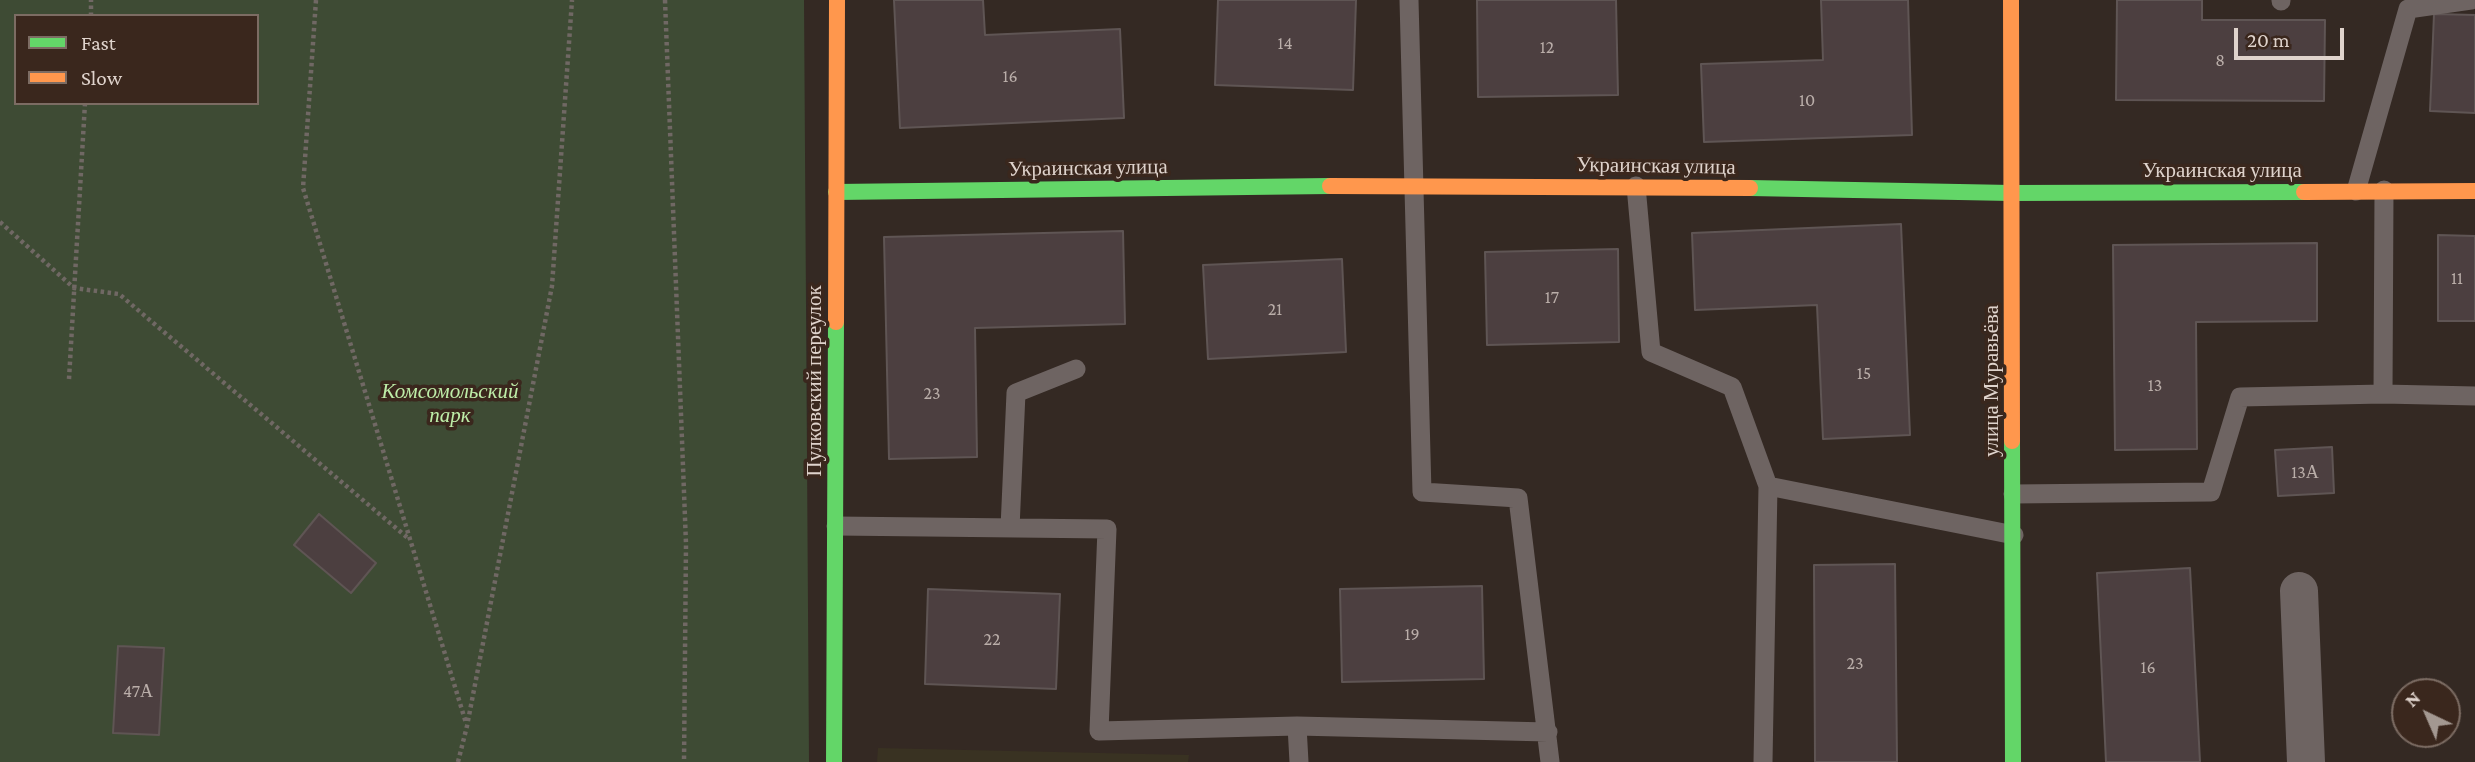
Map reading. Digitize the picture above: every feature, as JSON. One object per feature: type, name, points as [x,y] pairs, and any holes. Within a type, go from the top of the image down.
[{"type":"street","name":"Пулковский переулок","points":[[834,762],[837,0]]},
{"type":"street","name":"улица Муравьёва","points":[[2011,0],[2013,762]]},
{"type":"street","name":"Украинская улица","points":[[836,192],[1413,185],[2011,193],[2475,191]]},
{"type":"street","points":[[2299,591],[2306,762]]},
{"type":"lane","points":[[1409,0],[1422,492],[1518,498],[1550,762]]},
{"type":"lane","points":[[2356,191],[2408,9],[2471,0]]},
{"type":"lane","points":[[1636,186],[1651,352],[1732,387],[1768,486],[1763,762]]},
{"type":"lane","points":[[2382,394],[2384,190]]},
{"type":"lane","points":[[1010,528],[1016,393],[1076,369]]},
{"type":"lane","points":[[2014,494],[2211,492],[2241,397],[2382,394],[2475,396]]},
{"type":"lane","points":[[1768,486],[2014,535]]},
{"type":"lane","points":[[836,526],[1107,529],[1099,731],[1297,726],[1548,732]]},
{"type":"lane","points":[[1297,726],[1299,762]]},
{"type":"path","points":[[316,0],[303,188],[467,726]]},
{"type":"path","points":[[458,762],[552,286],[572,0]]},
{"type":"path","points":[[665,0],[686,544],[684,762]]},
{"type":"path","points":[[69,379],[85,105]]},
{"type":"path","points":[[0,222],[75,288],[119,293],[411,541]]},
{"type":"shaded area","points":[[878,748],[1189,755],[1188,762],[877,762]]},
{"type":"green space","name":"Комсомольский парк","points":[[0,0],[804,0],[809,762],[0,762]]},
{"type":"building","points":[[894,0],[983,0],[985,35],[1120,29],[1124,118],[900,128]]},
{"type":"building","points":[[1218,0],[1356,0],[1353,90],[1215,85]]},
{"type":"building","points":[[1477,0],[1616,0],[1618,95],[1478,97]]},
{"type":"building","points":[[1821,0],[1908,0],[1912,135],[1704,142],[1701,64],[1823,60]]},
{"type":"building","points":[[2117,0],[2202,0],[2202,20],[2325,20],[2324,101],[2116,100]]},
{"type":"building","points":[[2434,14],[2475,15],[2475,113],[2430,111]]},
{"type":"building","points":[[1901,224],[1910,435],[1823,439],[1817,305],[1695,310],[1692,233]]},
{"type":"building","points":[[1123,231],[1125,324],[975,328],[977,457],[889,459],[884,237]]},
{"type":"building","points":[[2438,235],[2475,236],[2475,321],[2438,321]]},
{"type":"building","points":[[2317,243],[2317,321],[2196,322],[2197,449],[2115,450],[2113,245]]},
{"type":"building","points":[[1618,249],[1619,342],[1487,345],[1485,252]]},
{"type":"building","points":[[1342,259],[1346,352],[1208,359],[1203,265]]},
{"type":"building","points":[[2332,447],[2334,493],[2278,496],[2275,450]]},
{"type":"building","points":[[319,514],[376,563],[351,593],[294,545]]},
{"type":"building","points":[[1895,564],[1897,762],[1815,762],[1814,565]]},
{"type":"building","points":[[2190,568],[2200,762],[2106,762],[2097,573]]},
{"type":"building","points":[[1482,586],[1484,679],[1342,682],[1340,589]]},
{"type":"building","points":[[928,589],[1060,594],[1056,689],[925,684]]},
{"type":"building","points":[[118,646],[164,648],[159,735],[113,733]]},
{"type":"traffic: fast","points":[[836,192],[1330,186]]},
{"type":"traffic: fast","points":[[1750,188],[2011,193],[2304,192]]},
{"type":"traffic: fast","points":[[834,762],[836,322]]},
{"type":"traffic: fast","points":[[2012,441],[2013,762]]},
{"type":"traffic: slow","points":[[836,322],[837,0]]},
{"type":"traffic: slow","points":[[2011,0],[2012,441]]},
{"type":"traffic: slow","points":[[1330,186],[1750,188]]},
{"type":"traffic: slow","points":[[2304,192],[2475,191]]}]
